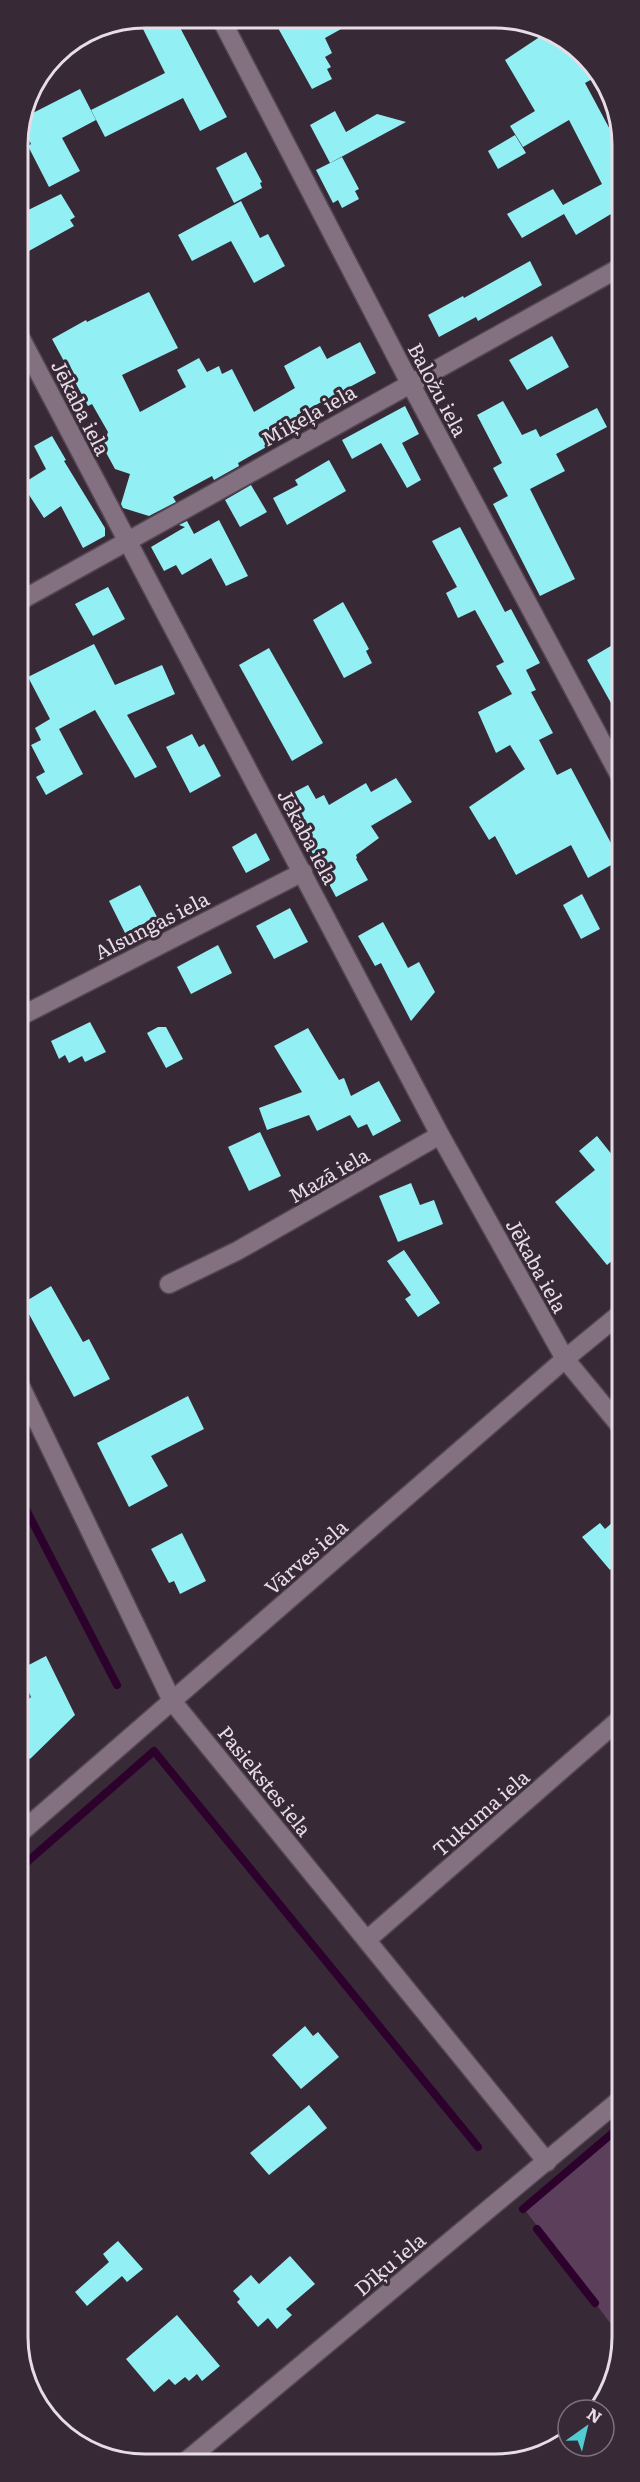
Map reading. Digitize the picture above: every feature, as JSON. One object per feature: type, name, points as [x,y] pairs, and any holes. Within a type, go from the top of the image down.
[{"type":"street","name":"Baložu iela","points":[[226,29],[410,383],[612,761]]},
{"type":"street","name":"Miķeļa iela","points":[[29,596],[612,272]]},
{"type":"street","name":"Jēkaba iela","points":[[29,354],[440,1136],[565,1359],[611,1415]]},
{"type":"street","name":"Alsungas iela","points":[[29,1012],[303,872]]},
{"type":"street","name":"Mazā iela","points":[[169,1284],[237,1251],[440,1136]]},
{"type":"street","name":"Vārves iela","points":[[28,1826],[611,1321]]},
{"type":"street","name":"Pasiekstes iela","points":[[28,1403],[172,1701],[547,2162]]},
{"type":"street","name":"Tukuma iela","points":[[368,1940],[611,1727]]},
{"type":"street","name":"Dīķu iela","points":[[195,2454],[611,2107]]},
{"type":"shaded area","points":[[611,2138],[611,2324],[525,2210]]},
{"type":"building","points":[[342,28],[325,38],[332,53],[325,57],[331,67],[327,69],[332,79],[312,89],[278,29]]},
{"type":"building","points":[[143,29],[181,29],[227,117],[200,131],[183,98],[105,137],[91,110],[165,73]]},
{"type":"building","points":[[538,38],[566,53],[591,80],[585,83],[611,132],[612,213],[576,235],[564,214],[522,238],[507,214],[553,189],[563,205],[602,184],[569,120],[523,147],[510,126],[535,111],[505,60]]},
{"type":"building","points":[[80,89],[96,120],[62,138],[80,171],[49,187],[29,148],[31,144],[29,130],[33,113]]},
{"type":"building","points":[[335,111],[346,132],[377,114],[406,122],[330,163],[310,125]]},
{"type":"building","points":[[515,135],[526,153],[498,169],[488,151]]},
{"type":"building","points":[[246,152],[262,182],[260,183],[262,188],[234,203],[216,168]]},
{"type":"building","points":[[342,157],[359,189],[355,191],[359,199],[342,208],[338,200],[333,203],[316,170]]},
{"type":"building","points":[[61,194],[75,217],[70,220],[74,226],[29,251],[29,210]]},
{"type":"building","points":[[241,201],[260,238],[268,234],[285,266],[254,283],[231,241],[192,261],[178,235]]},
{"type":"building","points":[[530,261],[542,285],[478,321],[476,317],[439,337],[428,315],[463,296],[464,298]]},
{"type":"building","points":[[149,292],[178,348],[122,375],[140,412],[186,387],[177,370],[199,358],[207,372],[219,366],[222,374],[232,369],[254,412],[295,388],[284,366],[320,346],[327,359],[360,342],[376,373],[297,415],[303,426],[238,463],[239,466],[214,480],[212,476],[173,497],[176,502],[149,516],[123,508],[121,504],[130,474],[115,469],[103,447],[108,432],[92,404],[88,406],[52,339],[86,320],[87,322]]},
{"type":"building","points":[[552,336],[569,367],[527,390],[509,360]]},
{"type":"building","points":[[503,401],[522,435],[536,429],[540,437],[597,408],[607,427],[556,454],[565,471],[530,489],[575,579],[540,596],[493,504],[508,496],[493,468],[502,463],[477,415]]},
{"type":"building","points":[[405,406],[419,434],[402,443],[421,480],[407,488],[381,443],[352,459],[342,440]]},
{"type":"building","points":[[52,436],[66,460],[64,461],[105,528],[105,536],[83,548],[61,506],[44,518],[29,495],[29,480],[46,469],[34,446]]},
{"type":"building","points":[[329,460],[346,491],[287,525],[273,498],[298,485],[295,480]]},
{"type":"building","points":[[251,485],[267,512],[240,527],[225,500]]},
{"type":"building","points":[[219,520],[248,576],[226,586],[211,558],[182,575],[176,565],[164,571],[151,547],[185,527],[179,525],[187,521],[194,534]]},
{"type":"building","points":[[460,527],[505,612],[511,609],[540,663],[526,670],[536,690],[531,692],[553,733],[539,740],[557,775],[571,768],[612,844],[612,865],[588,878],[571,845],[516,875],[495,836],[489,840],[469,807],[525,769],[510,745],[496,753],[478,712],[512,694],[496,666],[504,662],[475,610],[458,618],[446,593],[457,587],[432,541]]},
{"type":"building","points":[[108,587],[125,619],[93,636],[75,604]]},
{"type":"building","points":[[343,602],[369,649],[366,651],[372,663],[344,678],[313,620]]},
{"type":"building","points":[[94,644],[115,685],[162,665],[175,694],[127,715],[157,767],[135,778],[95,710],[59,729],[83,774],[46,795],[36,777],[45,772],[31,745],[41,740],[35,728],[50,719],[29,677]]},
{"type":"building","points":[[612,645],[612,704],[587,660]]},
{"type":"building","points":[[269,648],[323,743],[292,761],[239,665]]},
{"type":"building","points":[[192,734],[199,747],[204,744],[221,776],[190,793],[166,747]]},
{"type":"building","points":[[396,778],[412,802],[371,826],[379,838],[356,855],[368,880],[336,897],[283,798],[308,785],[316,799],[324,795],[329,805],[366,783],[371,792]]},
{"type":"building","points":[[256,833],[270,860],[246,873],[232,847]]},
{"type":"building","points":[[140,885],[157,917],[125,933],[109,901]]},
{"type":"building","points":[[582,894],[600,929],[581,939],[563,905]]},
{"type":"building","points":[[290,908],[308,942],[274,959],[256,926]]},
{"type":"building","points":[[383,922],[408,968],[419,962],[435,992],[411,1021],[381,963],[375,966],[358,936]]},
{"type":"building","points":[[218,945],[232,973],[191,994],[177,967]]},
{"type":"building","points":[[90,1022],[106,1052],[85,1062],[82,1056],[69,1063],[65,1055],[59,1059],[51,1041]]},
{"type":"building","points":[[158,1027],[166,1027],[183,1059],[166,1068],[147,1033]]},
{"type":"building","points":[[308,1028],[339,1080],[344,1078],[351,1096],[379,1081],[401,1121],[373,1136],[367,1124],[358,1128],[350,1115],[317,1131],[309,1115],[267,1130],[259,1108],[302,1092],[274,1046]]},
{"type":"building","points":[[260,1132],[281,1176],[249,1191],[228,1147]]},
{"type":"building","points":[[597,1136],[612,1154],[611,1261],[607,1265],[555,1202],[595,1170],[579,1151]]},
{"type":"building","points":[[411,1183],[420,1205],[434,1200],[443,1224],[398,1242],[379,1196]]},
{"type":"building","points":[[404,1250],[440,1303],[418,1317],[405,1299],[411,1295],[387,1261]]},
{"type":"building","points":[[51,1286],[83,1342],[89,1339],[110,1379],[74,1397],[28,1313],[28,1300]]},
{"type":"building","points":[[188,1396],[204,1429],[151,1456],[168,1486],[129,1507],[97,1443]]},
{"type":"building","points":[[600,1523],[605,1529],[611,1523],[610,1570],[582,1537]]},
{"type":"building","points":[[182,1533],[206,1581],[180,1594],[174,1581],[169,1583],[151,1549]]},
{"type":"building","points":[[46,1656],[75,1715],[30,1759],[28,1699],[31,1697],[28,1691],[28,1665]]},
{"type":"building","points":[[305,2026],[313,2036],[318,2032],[339,2057],[301,2089],[272,2055]]},
{"type":"building","points":[[309,2105],[327,2128],[269,2175],[250,2153]]},
{"type":"building","points":[[118,2241],[143,2269],[127,2282],[122,2276],[87,2306],[75,2292],[109,2262],[103,2254]]},
{"type":"building","points":[[290,2256],[315,2284],[286,2309],[292,2315],[277,2329],[268,2318],[258,2327],[237,2302],[240,2299],[233,2291],[251,2275],[259,2284]]},
{"type":"building","points":[[177,2315],[220,2366],[202,2381],[197,2374],[189,2381],[185,2377],[175,2385],[169,2379],[154,2392],[126,2359]]},
{"type":"waterway","points":[[28,1514],[117,1685]]},
{"type":"waterway","points":[[28,1861],[154,1751],[478,2147]]},
{"type":"waterway","points":[[523,2209],[611,2134]]},
{"type":"waterway","points":[[537,2229],[595,2303]]}]
